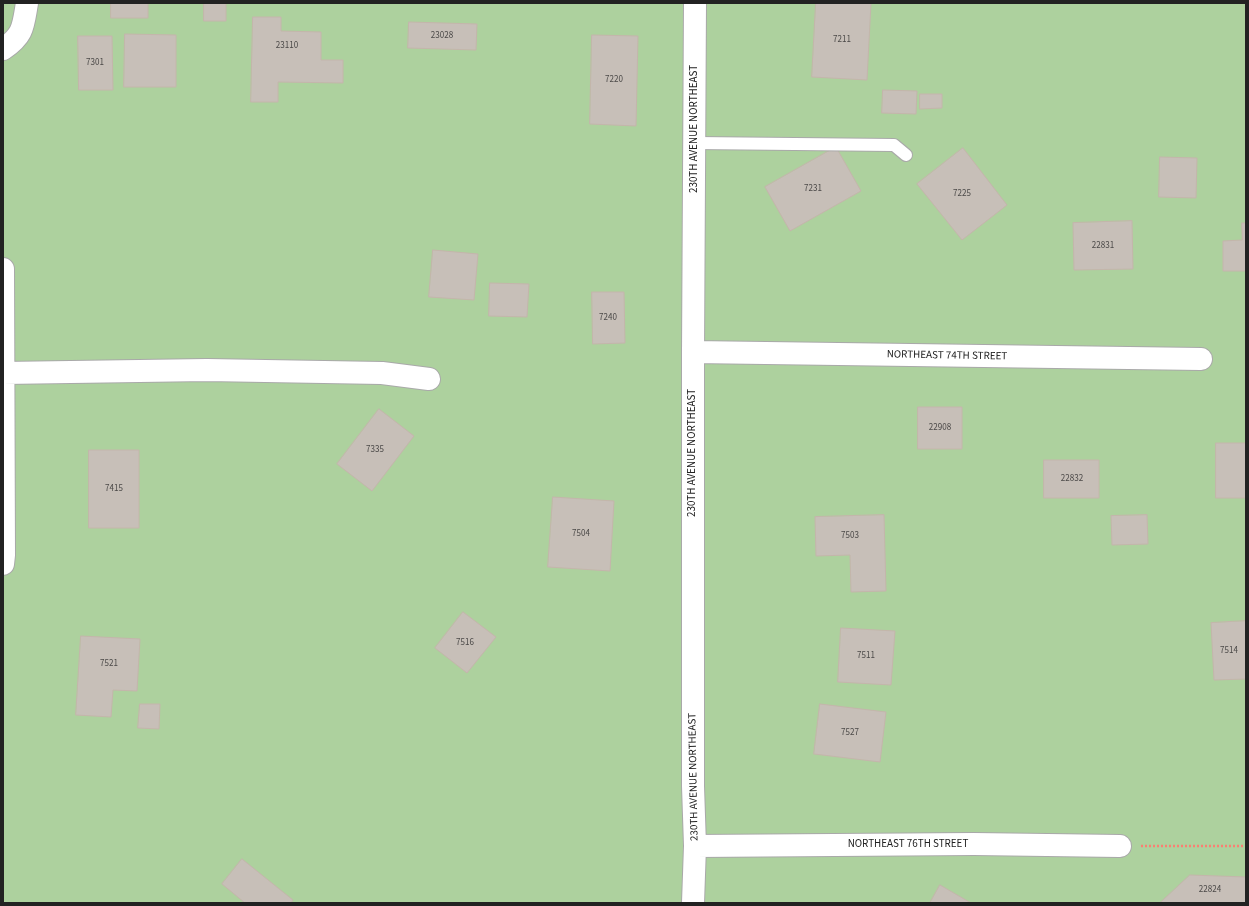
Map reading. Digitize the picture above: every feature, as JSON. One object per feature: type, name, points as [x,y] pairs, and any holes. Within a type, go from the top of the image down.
[{"type":"street","points":[[3,49],[12,43],[22,30],[27,3]]},
{"type":"street","name":"230TH AVENUE NORTHEAST","points":[[693,903],[695,846],[693,786],[693,352],[695,3]]},
{"type":"street","points":[[3,269],[4,560]]},
{"type":"street","name":"NORTHEAST 74TH STREET","points":[[693,352],[1201,359]]},
{"type":"street","points":[[3,373],[223,370],[382,373],[428,379]]},
{"type":"street","name":"NORTHEAST 76TH STREET","points":[[695,846],[974,844],[1120,846]]},
{"type":"lane","points":[[694,143],[894,145],[906,155]]},
{"type":"path","points":[[1120,846],[1246,846]]},
{"type":"green space","points":[[3,3],[1246,3],[1246,903],[3,903]]},
{"type":"building","points":[[111,3],[148,3],[148,18],[111,18]]},
{"type":"building","points":[[204,3],[226,3],[226,21],[204,21]]},
{"type":"building","points":[[816,3],[871,3],[867,80],[812,77]]},
{"type":"building","points":[[253,17],[281,17],[281,31],[321,32],[321,60],[343,60],[343,83],[278,82],[278,102],[251,102]]},
{"type":"building","points":[[409,22],[477,24],[476,50],[408,48]]},
{"type":"building","points":[[125,34],[176,35],[176,87],[124,87]]},
{"type":"building","points":[[592,35],[638,36],[636,126],[590,124]]},
{"type":"building","points":[[78,36],[112,36],[113,90],[79,90]]},
{"type":"building","points":[[883,90],[917,91],[916,114],[882,113]]},
{"type":"building","points":[[920,94],[942,94],[942,108],[920,109]]},
{"type":"building","points":[[836,147],[861,191],[790,231],[765,187]]},
{"type":"building","points":[[963,148],[1007,205],[962,240],[917,184]]},
{"type":"building","points":[[1160,157],[1197,158],[1196,198],[1159,197]]},
{"type":"building","points":[[1132,221],[1133,269],[1074,270],[1073,223]]},
{"type":"building","points":[[1242,223],[1246,223],[1246,271],[1223,271],[1223,241],[1242,240]]},
{"type":"building","points":[[433,250],[478,254],[474,300],[429,297]]},
{"type":"building","points":[[490,283],[529,284],[527,317],[489,316]]},
{"type":"building","points":[[592,292],[624,292],[625,343],[593,344]]},
{"type":"building","points":[[918,407],[962,407],[962,449],[918,449]]},
{"type":"building","points":[[379,409],[414,436],[372,491],[337,464]]},
{"type":"building","points":[[1216,443],[1246,443],[1246,498],[1216,498]]},
{"type":"building","points":[[89,450],[139,450],[139,528],[89,528]]},
{"type":"building","points":[[1044,460],[1099,460],[1099,498],[1044,498]]},
{"type":"building","points":[[553,497],[614,501],[610,571],[548,567]]},
{"type":"building","points":[[884,515],[886,591],[851,592],[850,555],[816,556],[815,517]]},
{"type":"building","points":[[1147,515],[1148,544],[1112,545],[1111,516]]},
{"type":"building","points":[[463,612],[496,637],[467,673],[435,648]]},
{"type":"building","points":[[1246,621],[1246,679],[1214,680],[1211,623]]},
{"type":"building","points":[[841,628],[895,631],[891,685],[838,682]]},
{"type":"building","points":[[81,636],[140,639],[137,691],[113,690],[111,717],[76,715]]},
{"type":"building","points":[[140,704],[160,704],[159,729],[138,728]]},
{"type":"building","points":[[820,704],[886,712],[880,762],[814,754]]},
{"type":"building","points":[[242,859],[293,900],[291,903],[245,903],[222,884]]},
{"type":"building","points":[[1190,875],[1246,877],[1246,903],[1160,903]]},
{"type":"building","points":[[940,885],[971,903],[930,903]]}]
